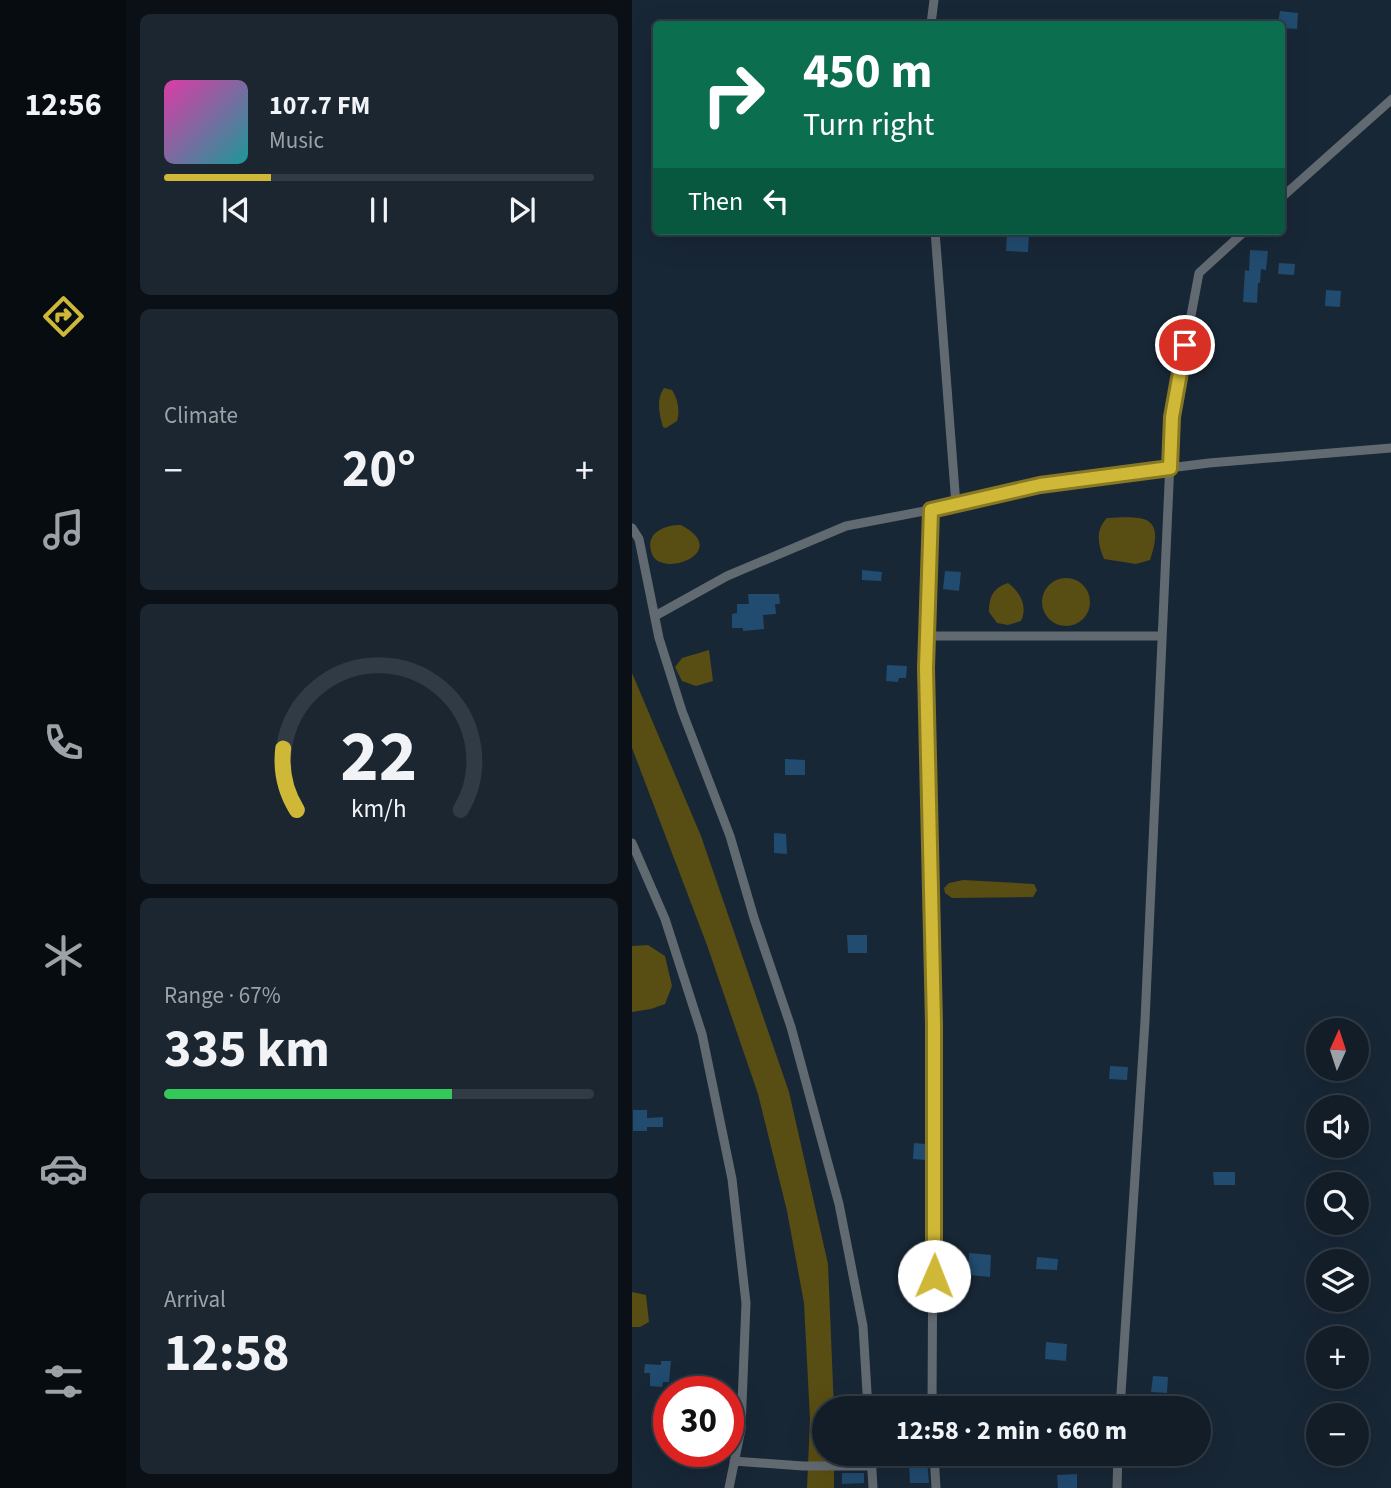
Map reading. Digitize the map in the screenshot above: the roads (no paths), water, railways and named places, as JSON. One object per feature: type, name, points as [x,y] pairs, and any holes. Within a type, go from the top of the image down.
[{"type":"street","points":[[931,21],[934,0]]},
{"type":"street","points":[[1285,194],[1391,99]]},
{"type":"street","points":[[935,235],[956,505]]},
{"type":"street","points":[[1121,1396],[1145,1021],[1172,417],[1199,273],[1241,235]]},
{"type":"street","points":[[655,616],[727,576],[846,526],[956,505],[1040,485],[1170,468],[1391,448]]},
{"type":"street","points":[[931,510],[927,636],[935,1038],[932,1396]]},
{"type":"street","points":[[632,528],[639,539],[659,638],[682,711],[731,836],[754,918],[791,1027],[839,1204],[863,1326],[867,1396]]},
{"type":"street","points":[[927,636],[1162,636]]},
{"type":"street","points":[[632,843],[665,919],[702,1034],[732,1179],[746,1303],[743,1376]]},
{"type":"street","points":[[744,1462],[812,1466]]},
{"type":"street","points":[[872,1466],[873,1488]]},
{"type":"street","points":[[935,1466],[936,1488]]},
{"type":"street","points":[[1117,1488],[1118,1466]]},
{"type":"street","points":[[729,1488],[734,1467]]}]
